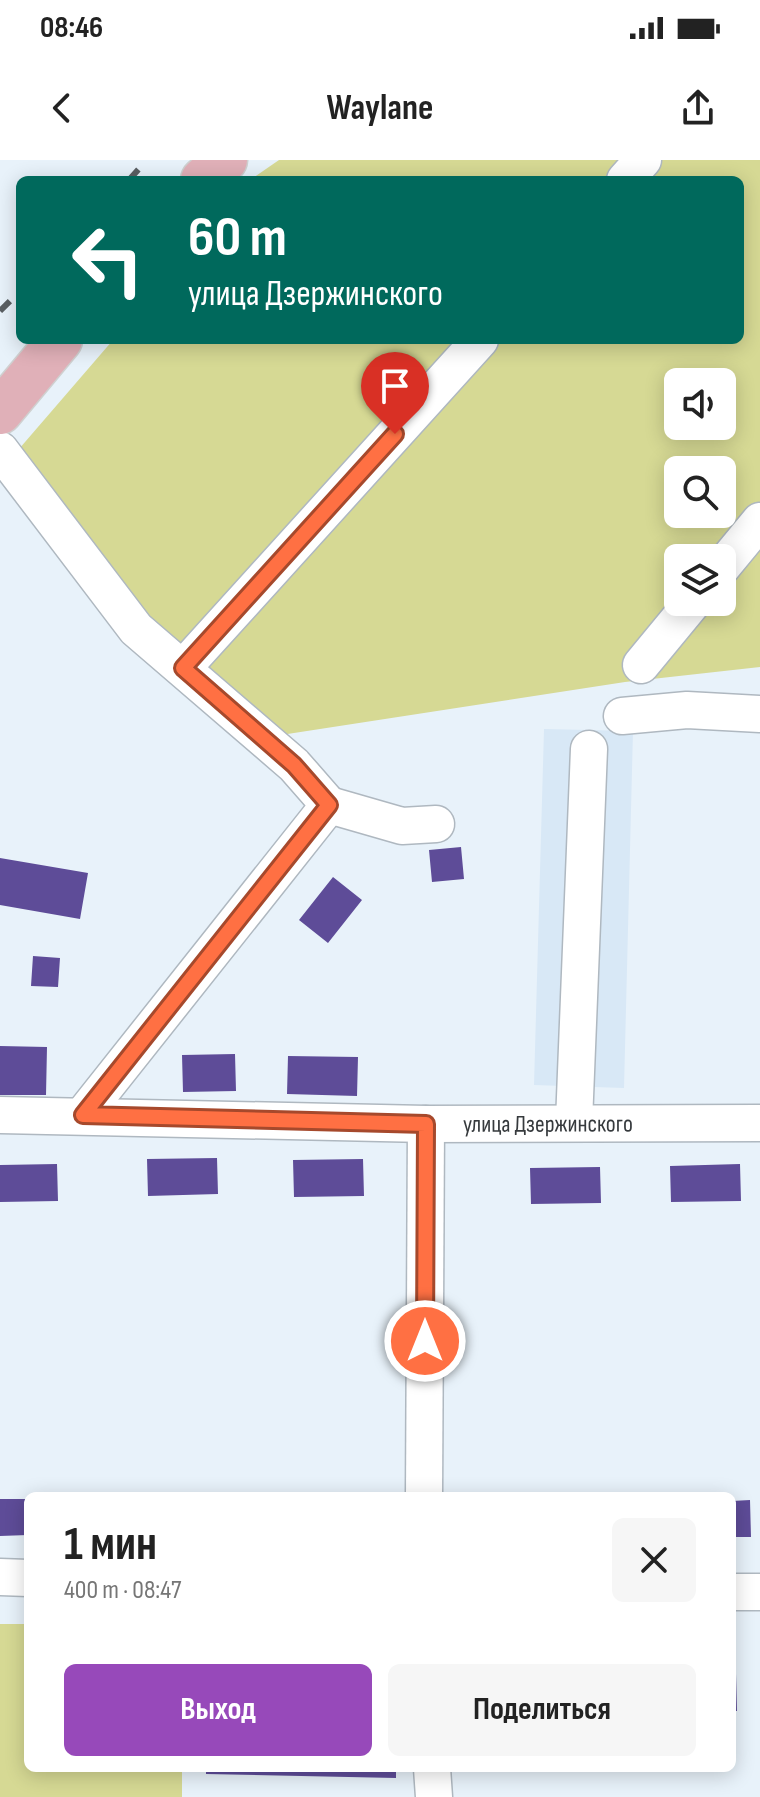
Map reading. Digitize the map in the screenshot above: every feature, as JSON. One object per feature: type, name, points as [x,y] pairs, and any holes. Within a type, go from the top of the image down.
[{"type":"main road","points":[[207,176],[225,160]]},
{"type":"main road","points":[[0,412],[57,344]]},
{"type":"street","points":[[629,176],[643,160]]},
{"type":"street","points":[[183,668],[476,344]]},
{"type":"street","points":[[0,450],[136,629],[294,765],[329,805],[402,826],[436,824]]},
{"type":"street","points":[[736,550],[760,521]]},
{"type":"street","points":[[641,665],[681,616]]},
{"type":"street","points":[[622,716],[687,710],[760,714]]},
{"type":"street","points":[[574,1122],[589,749]]},
{"type":"street","points":[[83,1115],[329,805]]},
{"type":"street","name":"улица Дзержинского","points":[[0,1115],[426,1124],[760,1123]]},
{"type":"street","points":[[424,1492],[426,1124]]},
{"type":"street","points":[[0,1577],[24,1578]]},
{"type":"street","points":[[736,1592],[760,1592]]},
{"type":"street","points":[[432,1772],[434,1797]]},
{"type":"shaded area","points":[[544,729],[633,731],[624,1088],[534,1085]]},
{"type":"green space","points":[[279,160],[760,160],[760,667],[625,682],[281,735],[151,627],[19,449],[110,344],[744,344],[744,176],[256,176]]},
{"type":"green space","points":[[0,1624],[24,1624],[24,1772],[182,1772],[182,1797],[0,1797]]},
{"type":"building","points":[[461,847],[464,879],[432,882],[429,850]]},
{"type":"building","points":[[0,858],[88,873],[80,919],[0,905]]},
{"type":"building","points":[[333,877],[362,900],[328,943],[299,920]]},
{"type":"building","points":[[33,956],[60,958],[58,987],[31,986]]},
{"type":"building","points":[[0,1046],[47,1047],[46,1095],[0,1095]]},
{"type":"building","points":[[235,1054],[236,1091],[183,1092],[182,1055]]},
{"type":"building","points":[[288,1056],[358,1057],[357,1096],[287,1094]]},
{"type":"building","points":[[217,1158],[218,1194],[148,1196],[147,1159]]},
{"type":"building","points":[[363,1159],[364,1196],[294,1197],[293,1160]]},
{"type":"building","points":[[57,1164],[58,1201],[0,1202],[0,1165]]},
{"type":"building","points":[[740,1164],[741,1201],[671,1202],[670,1166]]},
{"type":"building","points":[[600,1167],[601,1203],[531,1204],[530,1168]]},
{"type":"building","points":[[0,1499],[24,1499],[24,1535],[0,1536]]},
{"type":"building","points":[[750,1500],[751,1537],[736,1537],[736,1501]]},
{"type":"building","points":[[396,1772],[396,1778],[206,1774]]},
{"type":"railway","points":[[133,176],[147,160]]},
{"type":"railway","points":[[0,311],[16,295]]},
{"type":"route","points":[[395,434],[183,668],[294,765],[329,805],[83,1115],[426,1124],[425,1341]]}]
